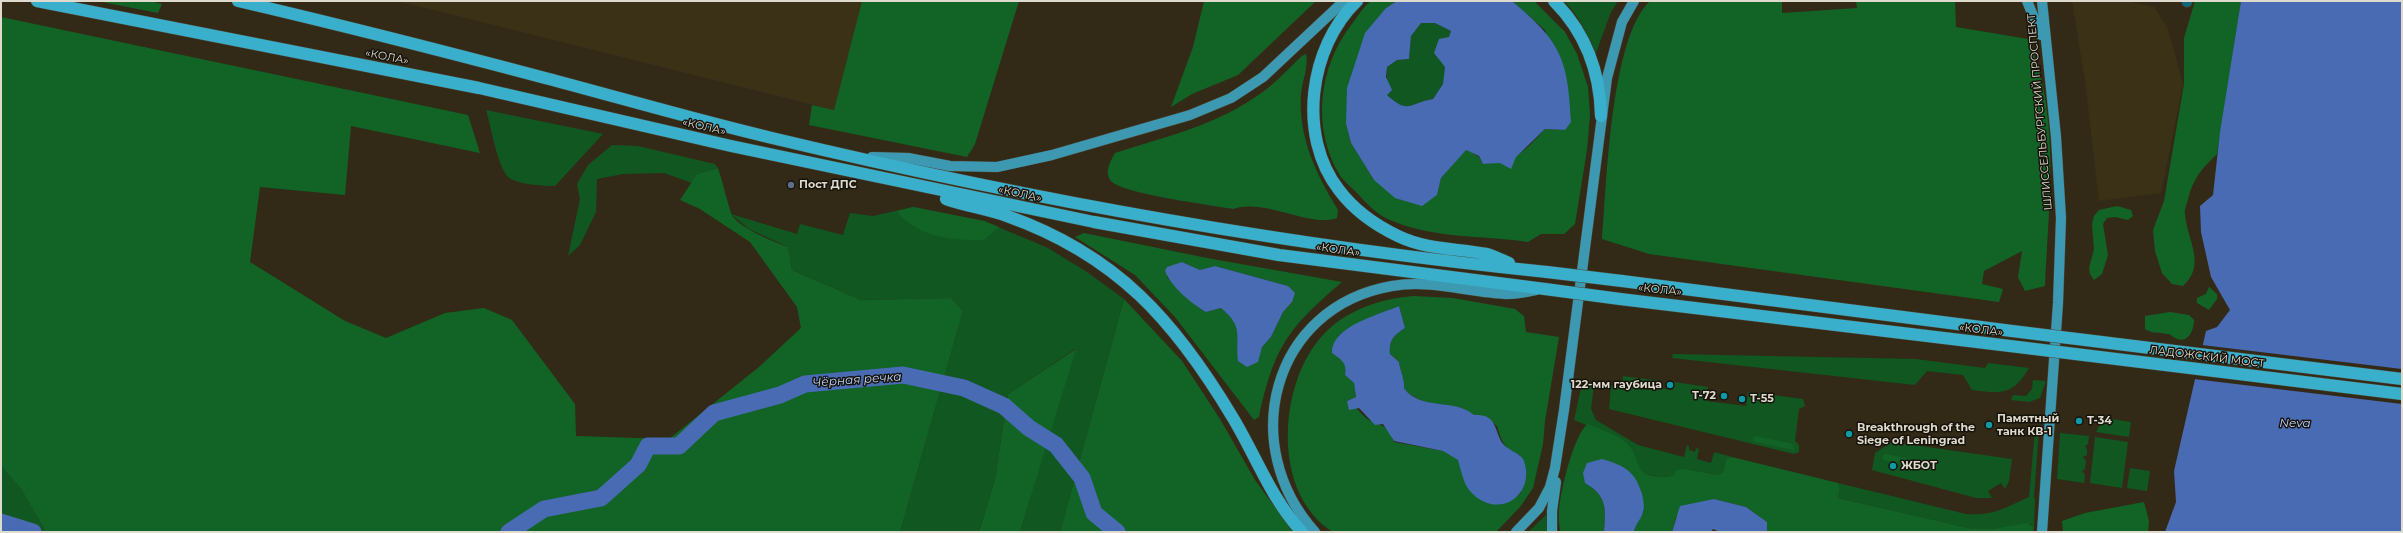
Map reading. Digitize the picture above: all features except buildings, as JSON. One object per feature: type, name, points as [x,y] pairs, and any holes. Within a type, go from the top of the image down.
[{"type":"highway","name":"«КОЛА»","points":[[37,1],[479,88],[731,146],[888,179],[1226,246],[1358,266],[2010,346]]},
{"type":"highway","name":"«КОЛА»","points":[[238,1],[431,48],[768,137],[854,157],[1052,198],[1215,228],[1527,270],[2012,331]]},
{"type":"highway","points":[[1357,1],[1340,20],[1331,36],[1316,81],[1313,105],[1314,130],[1322,158],[1338,189],[1361,213],[1381,227],[1412,242],[1443,250],[1487,254],[1527,270]]},
{"type":"highway","points":[[1554,1],[1577,28],[1592,57],[1599,84],[1601,116]]},
{"type":"highway","points":[[888,179],[948,200],[992,211],[1033,226],[1083,252],[1133,289],[1158,313],[1198,361],[1244,436],[1267,482],[1302,532]]},
{"type":"highway","name":"ЛАДОЖСКИЙ МОСТ","points":[[2012,331],[2402,379]]},
{"type":"highway","name":"ЛАДОЖСКИЙ МОСТ","points":[[2010,346],[2402,394]]},
{"type":"main road","points":[[854,157],[908,158],[950,166],[997,167],[1052,155],[1190,115],[1231,98],[1263,77],[1344,1]]},
{"type":"main road","points":[[1516,532],[1539,508],[1550,487],[1564,410],[1601,116],[1617,36],[1622,22],[1634,1]]},
{"type":"main road","points":[[2027,1],[2037,23],[2047,58]]},
{"type":"main road","name":"ШЛИССЕЛЬБУРГСКИЙ ПРОСПЕКТ","points":[[2042,1],[2056,137],[2061,218],[2058,303],[2042,532]]},
{"type":"main road","points":[[1315,532],[1300,515],[1280,476],[1275,456],[1272,423],[1276,393],[1288,360],[1316,321],[1350,299],[1391,286],[1441,284],[1510,294],[1545,289]]},
{"type":"main road","points":[[1552,532],[1552,511],[1563,440],[1564,410]]},
{"type":"shaded area","points":[[397,1],[862,1],[834,110]]},
{"type":"shaded area","points":[[2072,1],[2125,1],[2154,7],[2168,29],[2183,84],[2161,193],[2099,201],[2085,81]]},
{"type":"green space","points":[[97,1],[150,1],[162,4],[158,13]]},
{"type":"green space","points":[[862,1],[1019,1],[975,144],[967,157],[809,125],[812,105],[834,110]]},
{"type":"green space","points":[[1204,1],[1316,1],[1238,75],[1192,94],[1171,107],[1193,47]]},
{"type":"green space","points":[[1371,1],[1397,1],[1386,8],[1346,124],[1351,143],[1374,180],[1437,195],[1441,178],[1466,149],[1479,157],[1483,164],[1494,163],[1511,158],[1525,150],[1545,129],[1565,130],[1545,30],[1512,1],[1534,1],[1565,32],[1577,54],[1588,87],[1590,115],[1587,150],[1575,224],[1564,234],[1541,234],[1528,242],[1422,230],[1380,215],[1368,205],[1341,177],[1331,159],[1325,139],[1322,119],[1322,99],[1332,59],[1341,41],[1361,12]]},
{"type":"green space","points":[[1564,1],[1618,1],[1611,12],[1596,53],[1578,19]]},
{"type":"green space","points":[[1650,1],[1782,1],[1782,13],[1857,8],[1856,1],[1955,1],[1956,27],[2028,39],[2039,70],[2045,97],[2050,151],[2045,286],[2025,291],[2018,277],[2022,251],[1984,271],[1982,284],[2003,289],[1999,302],[1649,254],[1602,239],[1609,149],[1619,78],[1626,46],[1637,20]]},
{"type":"green space","points":[[2195,1],[2241,1],[2217,154],[2195,180],[2185,208],[2186,224],[2195,261],[2194,269],[2190,278],[2183,286],[2172,284],[2162,273],[2155,251],[2153,230],[2164,201],[2184,84],[2184,38]]},
{"type":"green space","points":[[1,17],[468,115],[480,153],[351,126],[345,195],[260,187],[250,262],[345,321],[386,338],[445,313],[484,308],[512,320],[575,404],[576,436],[669,439],[759,367],[801,328],[797,307],[750,242],[700,209],[680,200],[697,174],[718,168],[731,213],[734,218],[748,229],[788,247],[792,270],[861,300],[951,298],[963,311],[900,532],[46,532],[21,489],[1,466]]},
{"type":"green space","points":[[1421,22],[1435,23],[1451,31],[1443,84],[1433,99],[1405,107],[1387,95],[1387,67],[1397,60],[1409,59],[1411,36]]},
{"type":"green space","points":[[1306,54],[1306,69],[1301,94],[1302,125],[1310,155],[1338,210],[1337,218],[1326,220],[1314,219],[1259,207],[1233,209],[1188,202],[1149,195],[1132,190],[1119,186],[1109,178],[1108,171],[1115,153],[1204,124],[1238,108],[1267,89]]},
{"type":"green space","points":[[486,110],[603,134],[555,186],[527,184],[511,179],[506,175],[502,168]]},
{"type":"green space","points":[[612,145],[638,146],[715,164],[718,168],[697,174],[692,183],[664,173],[623,174],[597,179],[596,212],[580,245],[568,256],[580,199],[577,184],[588,165]]},
{"type":"green space","points":[[2117,206],[2131,210],[2133,216],[2128,220],[2115,217],[2107,218],[2103,224],[2108,255],[2102,274],[2094,280],[2090,274],[2089,268],[2094,249],[2092,224],[2094,216],[2099,210]]},
{"type":"green space","points":[[913,207],[984,221],[1048,248],[1087,272],[1124,299],[1060,532],[1020,532],[1075,349],[1008,394],[995,479],[979,532],[900,532],[963,311],[951,298],[861,300],[792,270],[788,247],[749,229],[731,214],[797,234],[800,224],[843,235],[850,213],[873,216]]},
{"type":"green space","points":[[913,207],[984,221],[999,227],[984,240],[960,240],[936,236],[914,227],[897,211]]},
{"type":"green space","points":[[1084,233],[1207,258],[1342,282],[1308,313],[1286,340],[1271,373],[1259,417],[1254,420],[1175,317],[1135,275],[1075,237]],"holes":[[[1182,262],[1200,270],[1215,266],[1288,286],[1292,302],[1283,312],[1271,337],[1262,347],[1237,353],[1236,328],[1227,313],[1221,308],[1206,312],[1167,277]]]},
{"type":"green space","points":[[2209,287],[2217,294],[2217,299],[2209,310],[2197,303],[2197,298],[2206,294]]},
{"type":"green space","points":[[1413,296],[1453,298],[1515,309],[1524,316],[1526,332],[1559,337],[1545,421],[1543,444],[1533,488],[1520,507],[1496,532],[1333,532],[1313,515],[1299,492],[1291,466],[1288,437],[1290,408],[1297,381],[1308,356],[1323,335],[1332,326],[1353,312],[1376,303]],"holes":[[[1399,306],[1405,328],[1397,333],[1391,342],[1390,354],[1399,362],[1404,381],[1404,388],[1409,394],[1436,406],[1474,415],[1481,415],[1497,426],[1500,436],[1507,448],[1520,455],[1521,493],[1508,502],[1464,480],[1459,460],[1443,451],[1394,442],[1385,427],[1366,418],[1347,401],[1356,397],[1354,383],[1345,375],[1346,366],[1338,336],[1349,328]]]},
{"type":"green space","points":[[1124,299],[1182,361],[1220,419],[1255,480],[1293,532],[1060,532]]},
{"type":"green space","points":[[2170,312],[2189,315],[2194,320],[2193,328],[2187,338],[2180,340],[2169,334],[2148,331],[2145,329],[2145,316]]},
{"type":"green space","points":[[1076,349],[1020,532],[979,532],[995,479],[1008,394]]},
{"type":"green space","points":[[1673,354],[1916,359],[1985,368],[1988,363],[2029,368],[2018,383],[2012,388],[2006,391],[1991,392],[1972,390],[1963,375],[1927,371],[1915,385],[1672,358]]},
{"type":"green space","points":[[1623,376],[1660,381],[1659,388],[1673,390],[1674,382],[1708,387],[1707,401],[1746,406],[1748,392],[1803,399],[1805,406],[1799,409],[1795,441],[1799,445],[1799,452],[1794,454],[1609,409],[1611,386],[1622,387]]},
{"type":"green space","points":[[1587,380],[1594,386],[1591,409],[1596,420],[1638,445],[1684,457],[1687,445],[1689,446],[1689,450],[1695,452],[1696,448],[1699,449],[1697,459],[1711,463],[1714,452],[1732,457],[1726,459],[1723,472],[1718,475],[1686,469],[1674,476],[1659,477],[1645,474],[1637,466],[1624,441],[1574,420],[1582,384]]},
{"type":"green space","points":[[2033,380],[2046,381],[2040,398],[2029,402],[2011,400],[2013,395],[2026,396],[2032,389]]},
{"type":"green space","points":[[2098,417],[2131,422],[2129,437],[2096,432],[2100,424]]},
{"type":"green space","points":[[1588,424],[1612,434],[1624,441],[1631,448],[1643,472],[1649,475],[1659,477],[1673,476],[1677,470],[1686,469],[1718,475],[1723,472],[1726,459],[1732,457],[1838,483],[1840,488],[1838,498],[1973,529],[1993,529],[2027,523],[2034,527],[2033,532],[1767,532],[1767,522],[1746,507],[1714,499],[1676,517],[1672,532],[1634,532],[1635,527],[1644,511],[1585,483],[1598,493],[1604,503],[1604,532],[1560,532],[1559,515],[1564,480],[1578,439]]},
{"type":"green space","points":[[2035,430],[2039,430],[2034,497],[2034,527],[2030,524],[1993,530],[1973,529],[1838,498],[1840,488],[1838,483],[1966,514],[1984,514],[1999,510],[2029,497]]},
{"type":"green space","points":[[2060,433],[2089,436],[2088,444],[2085,446],[2087,449],[2087,455],[2083,457],[2086,461],[2085,469],[2082,471],[2085,475],[2084,483],[2057,479]]},
{"type":"green space","points":[[1755,436],[1793,444],[1794,450],[1755,442],[1753,440]]},
{"type":"green space","points":[[2095,437],[2128,442],[2122,488],[2090,483]]},
{"type":"green space","points":[[1892,442],[2012,459],[2009,481],[2005,489],[2001,483],[1988,491],[1992,498],[1976,498],[1872,470],[1875,453]]},
{"type":"green space","points":[[1886,454],[1924,462],[1926,466],[1920,468],[1883,460],[1883,455]]},
{"type":"green space","points":[[1,466],[21,489],[46,532],[1,532]]},
{"type":"green space","points":[[2130,468],[2150,471],[2147,491],[2127,488]]},
{"type":"green space","points":[[2144,502],[2149,521],[2148,532],[2063,532],[2062,521],[2085,513]]},
{"type":"green space","points":[[1546,515],[1547,532],[1528,532]]},
{"type":"water","points":[[1397,1],[1512,1],[1541,28],[1559,53],[1567,82],[1571,122],[1565,130],[1545,129],[1516,157],[1511,169],[1500,163],[1483,164],[1479,156],[1466,150],[1441,178],[1437,195],[1422,206],[1395,198],[1374,180],[1351,143],[1346,124],[1347,88],[1365,33],[1386,8]],"holes":[[[1421,23],[1435,23],[1451,31],[1449,37],[1439,39],[1434,53],[1445,67],[1443,84],[1433,99],[1409,106],[1400,105],[1387,95],[1392,90],[1386,77],[1387,67],[1397,60],[1409,59],[1411,36]]]},
{"type":"water","name":"Neva","points":[[2241,1],[2402,1],[2402,532],[2165,532],[2176,502],[2174,471],[2206,331],[2217,327],[2230,310],[2211,277],[2201,232],[2200,206],[2213,195],[2220,132]]},
{"type":"water","points":[[1182,262],[1200,270],[1215,266],[1288,286],[1295,293],[1292,302],[1283,312],[1271,337],[1262,347],[1258,362],[1247,367],[1238,361],[1236,326],[1221,308],[1206,312],[1188,300],[1172,283],[1165,271],[1167,267]]},
{"type":"water","points":[[1399,306],[1405,328],[1397,333],[1391,342],[1390,354],[1399,362],[1404,381],[1404,388],[1419,400],[1457,407],[1474,415],[1486,416],[1492,421],[1502,443],[1520,455],[1524,461],[1526,474],[1524,485],[1519,494],[1511,501],[1502,504],[1491,504],[1480,500],[1468,488],[1462,476],[1458,460],[1443,451],[1394,441],[1383,424],[1375,425],[1359,408],[1349,410],[1347,401],[1356,397],[1354,383],[1345,375],[1345,367],[1343,362],[1332,353],[1334,344],[1339,336],[1347,329]]},
{"type":"water","points":[[1602,459],[1617,464],[1628,470],[1639,486],[1644,508],[1634,532],[1604,532],[1604,503],[1598,493],[1585,483],[1583,473],[1587,463]]},
{"type":"water","points":[[1714,499],[1746,507],[1767,522],[1767,532],[1720,532],[1713,529],[1711,532],[1672,532],[1680,506]]},
{"type":"pier","points":[[2202,345],[2402,369],[2402,404],[2194,379]]},
{"type":"waterway","name":"Чёрная речка","points":[[509,532],[544,509],[601,498],[638,465],[648,446],[679,446],[714,413],[780,395],[805,384],[903,375],[964,388],[1004,406],[1029,428],[1056,445],[1082,478],[1094,513],[1117,532]]},
{"type":"waterway","name":"Чёрная речка","points":[[1,522],[33,532]]},
{"type":"place","name":"Пост ДПС","points":[[791,185]]},
{"type":"place","name":"122-мм гаубица","points":[[1670,385]]},
{"type":"place","name":"Т-72","points":[[1724,396]]},
{"type":"place","name":"Т-55","points":[[1742,399]]},
{"type":"place","name":"Т-34","points":[[2079,421]]},
{"type":"place","name":"Памятный танк КВ-1","points":[[1989,425]]},
{"type":"place","name":"Breakthrough of the Siege of Leningrad","points":[[1849,434]]},
{"type":"place","name":"ЖБОТ","points":[[1893,466]]}]
